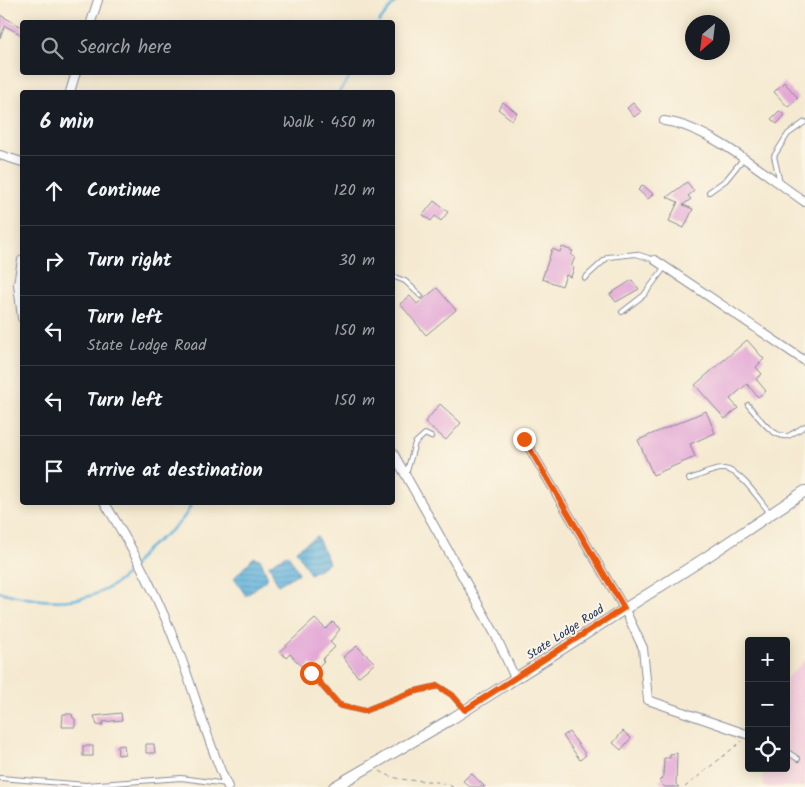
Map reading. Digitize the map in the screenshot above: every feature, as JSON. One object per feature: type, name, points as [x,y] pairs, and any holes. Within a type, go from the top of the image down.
[{"type":"street","points":[[92,20],[98,0]]},
{"type":"street","points":[[71,90],[75,75]]},
{"type":"street","points":[[664,121],[677,123],[701,133],[743,159],[805,202]]},
{"type":"street","points":[[0,155],[20,161]]},
{"type":"street","points":[[655,260],[805,361]]},
{"type":"street","points":[[20,272],[18,284],[20,301]]},
{"type":"street","points":[[524,439],[624,608],[643,648],[648,700],[745,735]]},
{"type":"street","points":[[395,457],[494,634],[515,678]]},
{"type":"street","name":"State Lodge Road","points":[[334,787],[465,710],[771,515],[805,491]]},
{"type":"street","points":[[106,505],[142,568],[180,654],[227,786]]},
{"type":"lane","points":[[781,185],[774,156],[788,134],[805,122]]},
{"type":"lane","points":[[709,192],[726,180],[743,159]]},
{"type":"lane","points":[[585,278],[608,257],[636,254],[655,260]]},
{"type":"lane","points":[[622,312],[644,295],[665,268]]},
{"type":"lane","points":[[395,277],[406,281],[420,296]]},
{"type":"lane","points":[[748,405],[764,424],[778,435],[787,436],[805,426]]},
{"type":"lane","points":[[406,475],[415,443],[425,434],[431,437]]},
{"type":"lane","points":[[689,479],[721,469],[729,469],[752,490],[771,515]]},
{"type":"lane","points":[[311,673],[339,705],[364,711],[412,692],[438,686],[452,695],[465,710]]},
{"type":"lane","points":[[790,754],[798,759]]},
{"type":"lane","points":[[0,778],[86,785],[182,778],[227,786]]},
{"type":"path","points":[[685,787],[745,739]]},
{"type":"path","points":[[372,766],[395,780],[434,782],[453,787]]},
{"type":"shaded area","points":[[805,660],[805,787],[764,787],[762,772],[790,772],[790,675]]},
{"type":"water","points":[[317,536],[329,563],[310,574],[296,550]]},
{"type":"water","points":[[288,554],[299,573],[278,585],[269,565]]},
{"type":"water","points":[[254,557],[261,560],[268,578],[246,596],[234,578]]},
{"type":"building","points":[[0,15],[20,26],[20,34],[5,26],[0,38]]},
{"type":"building","points":[[784,82],[798,98],[788,107],[774,92]]},
{"type":"building","points":[[503,102],[517,113],[512,120],[498,109]]},
{"type":"building","points":[[633,103],[641,112],[634,117],[627,108]]},
{"type":"building","points":[[779,111],[785,115],[777,124],[771,119]]},
{"type":"building","points":[[687,182],[694,191],[688,196],[691,199],[683,205],[693,209],[684,228],[669,221],[678,202],[667,197]]},
{"type":"building","points":[[643,185],[653,194],[648,199],[638,190]]},
{"type":"building","points":[[434,201],[448,212],[441,221],[435,216],[431,221],[423,215]]},
{"type":"building","points":[[562,247],[573,251],[571,255],[575,257],[571,267],[574,268],[571,277],[566,275],[562,286],[542,279],[552,249],[560,252]]},
{"type":"building","points":[[632,280],[639,289],[616,302],[610,294]]},
{"type":"building","points":[[437,288],[456,310],[426,335],[400,304],[410,296],[417,304]]},
{"type":"building","points":[[747,340],[764,359],[756,367],[762,374],[756,379],[766,391],[758,397],[747,384],[730,399],[738,408],[725,419],[695,385]]},
{"type":"building","points":[[440,404],[461,423],[446,440],[425,422]]},
{"type":"building","points":[[706,411],[715,433],[690,444],[695,457],[653,475],[638,440]]},
{"type":"building","points":[[315,619],[326,629],[333,622],[340,629],[330,642],[335,647],[322,660],[324,661],[316,669],[311,664],[305,670],[290,654],[286,658],[280,651]]},
{"type":"building","points":[[357,646],[375,663],[358,677],[343,657]]},
{"type":"building","points":[[121,713],[122,720],[103,722],[102,726],[97,725],[94,716]]},
{"type":"building","points":[[63,714],[72,714],[75,719],[75,727],[62,727]]},
{"type":"building","points":[[623,731],[631,738],[621,750],[613,743]]},
{"type":"building","points":[[569,732],[586,755],[580,760],[563,736]]},
{"type":"building","points":[[146,744],[154,744],[155,753],[146,753]]},
{"type":"building","points":[[124,745],[125,754],[118,755],[117,746]]},
{"type":"building","points":[[83,746],[93,746],[93,756],[83,756]]},
{"type":"building","points":[[677,753],[676,784],[679,787],[665,787],[659,781],[663,777],[664,758],[670,758],[670,754]]},
{"type":"building","points":[[471,773],[485,787],[470,787],[463,781]]},
{"type":"waterway","points":[[381,20],[397,0]]},
{"type":"waterway","points":[[340,90],[351,75]]},
{"type":"waterway","points":[[0,592],[50,601],[82,598],[98,593],[112,586],[126,575],[147,549],[180,522],[191,505]]},
{"type":"route","points":[[311,673],[339,705],[364,711],[412,692],[438,686],[452,695],[465,710],[624,608],[524,439]]}]
